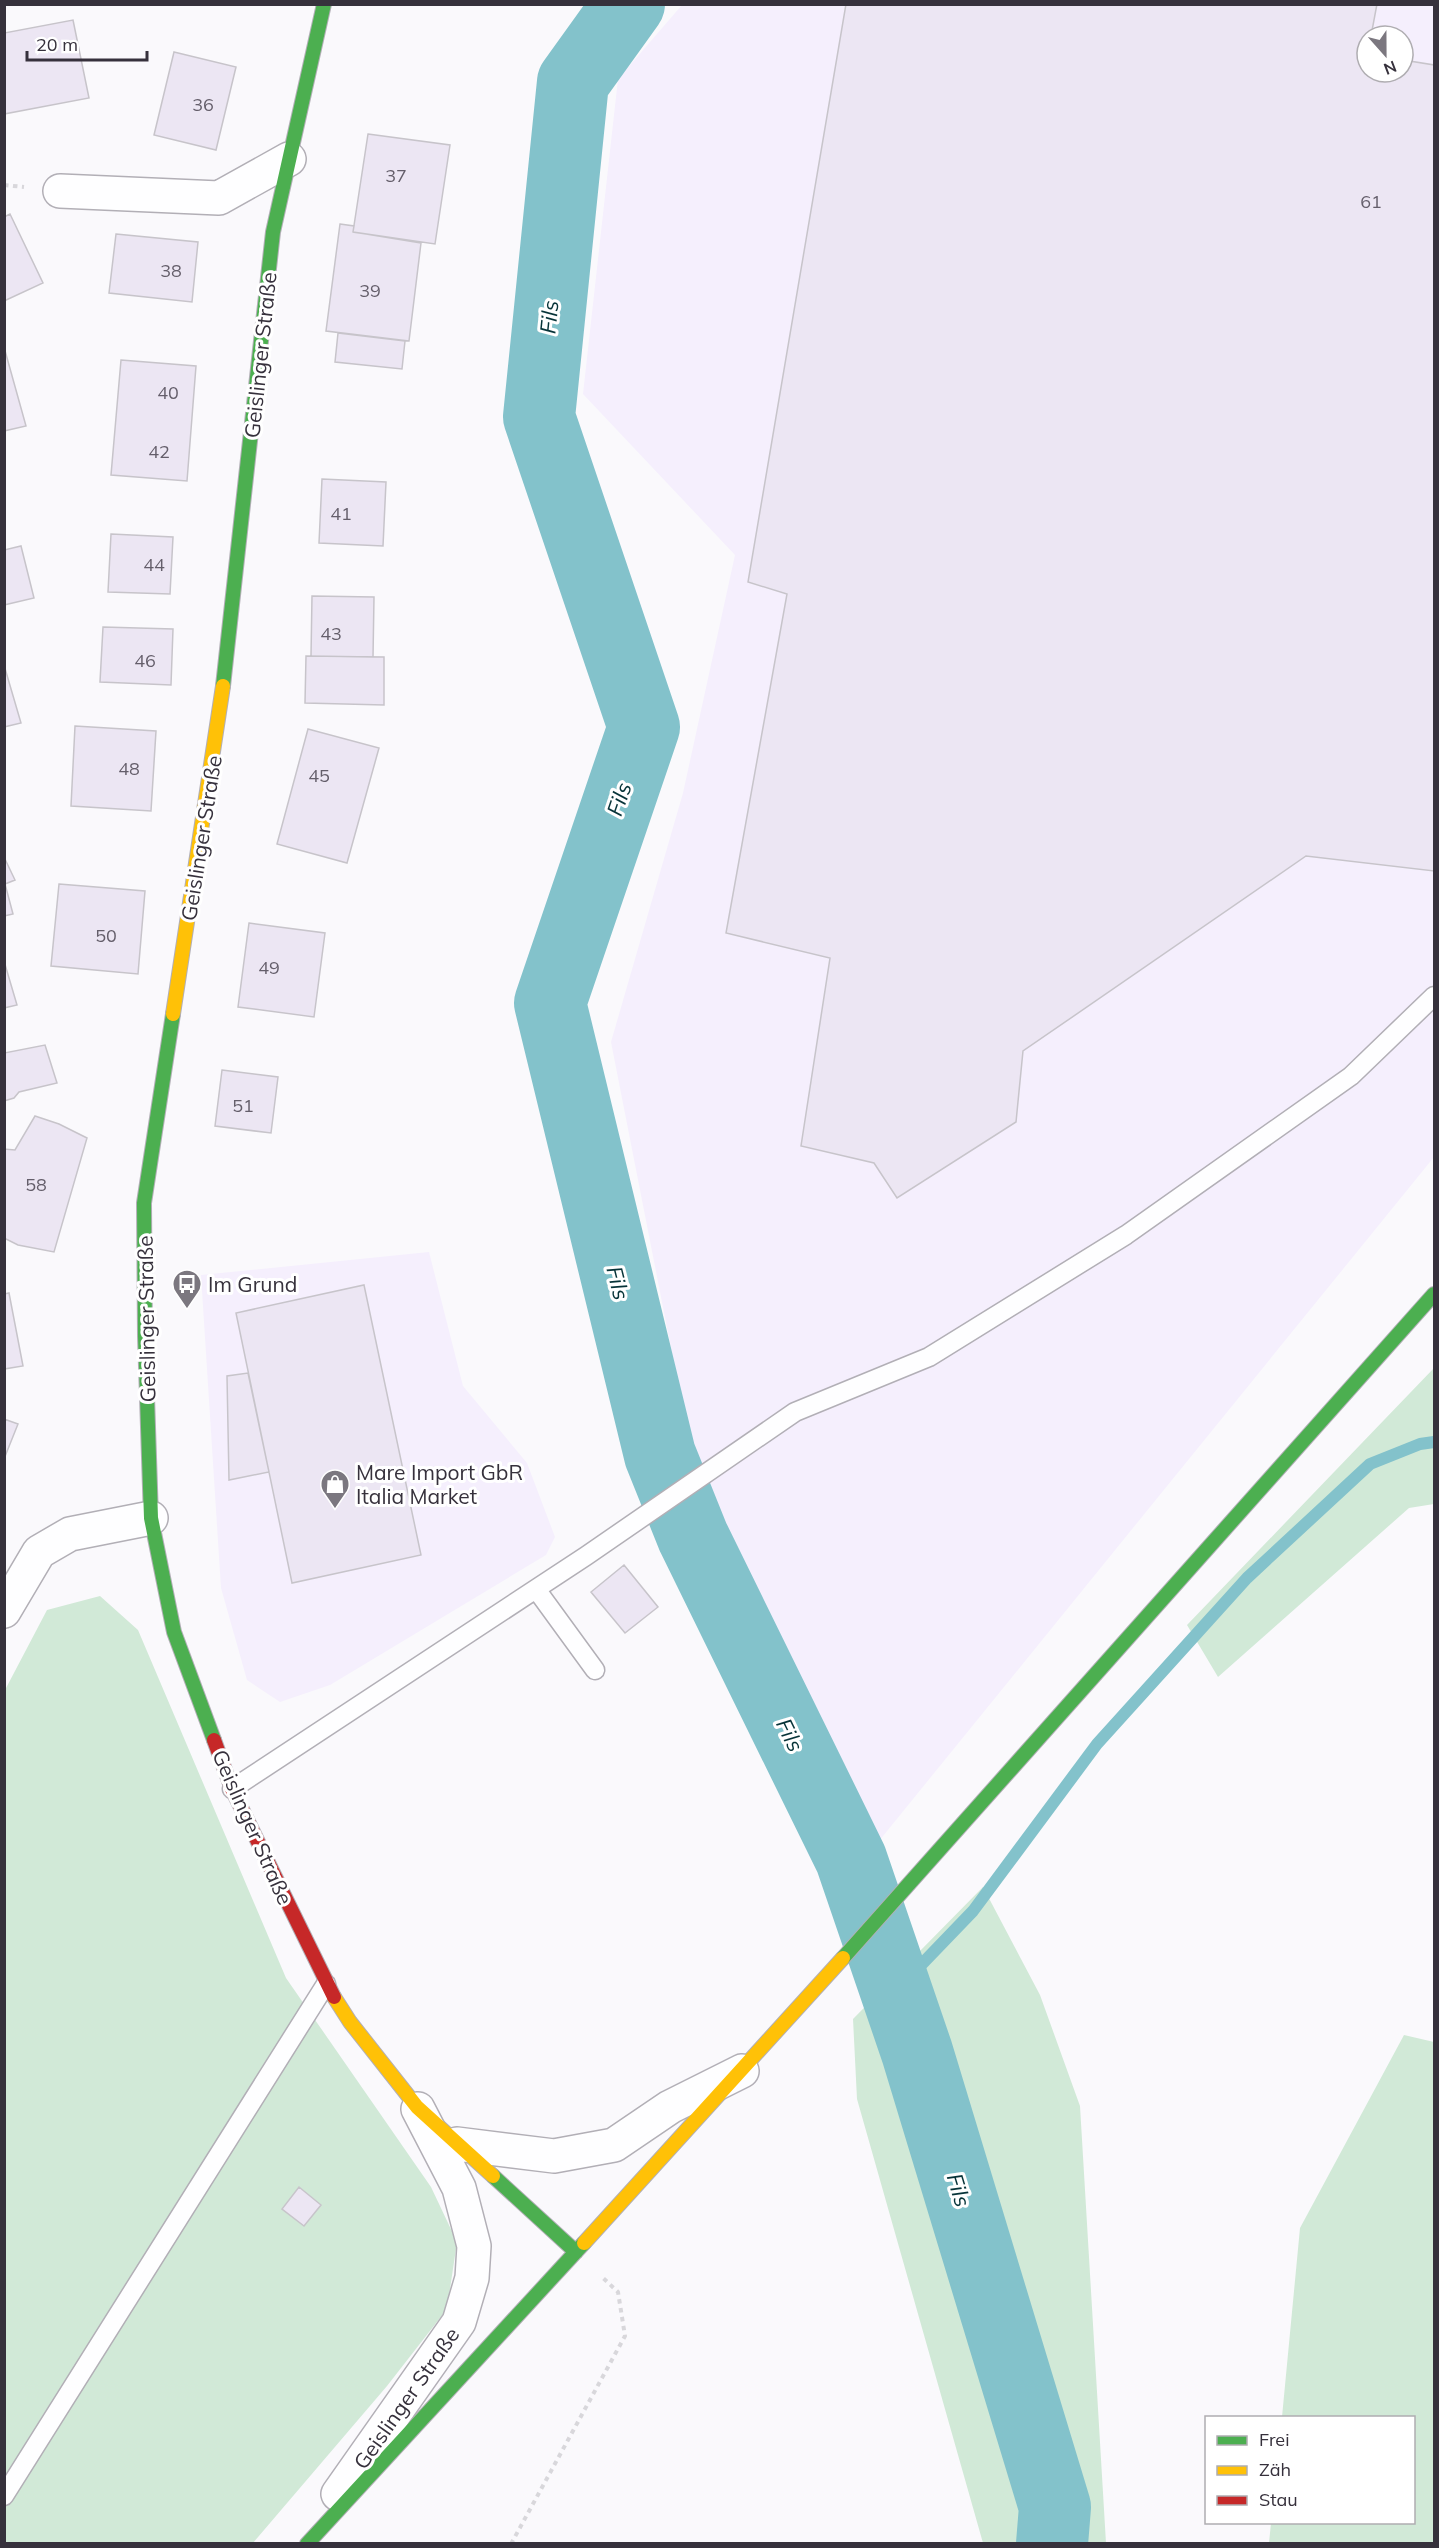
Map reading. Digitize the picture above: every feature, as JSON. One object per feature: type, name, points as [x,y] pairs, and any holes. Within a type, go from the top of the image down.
[{"type":"street","name":"Geislinger Straße","points":[[324,4],[273,232],[221,706],[144,1203],[145,1336],[151,1518],[174,1632],[232,1789],[326,1984],[350,2022],[417,2107],[576,2252]]},
{"type":"street","points":[[60,191],[219,198],[289,159]]},
{"type":"street","points":[[306,2544],[744,2070],[1434,1294]]},
{"type":"street","points":[[4,1611],[39,1552],[70,1534],[151,1518]]},
{"type":"street","points":[[457,2144],[554,2156],[614,2145],[670,2107],[744,2070]]},
{"type":"street","name":"Geislinger Straße","points":[[306,2544],[459,2322],[472,2278],[474,2246],[459,2188],[417,2107]]},
{"type":"lane","points":[[232,1789],[536,1589],[795,1412],[929,1357],[1126,1235],[1351,1076],[1434,996]]},
{"type":"lane","points":[[536,1589],[595,1670]]},
{"type":"lane","points":[[4,2496],[326,1984]]},
{"type":"path","points":[[511,2544],[625,2336],[618,2292],[576,2252]]},
{"type":"shaded area","points":[[682,5],[1434,5],[1434,1157],[866,1857],[701,1501],[611,1042],[683,793],[735,555],[583,394],[618,79]]},
{"type":"shaded area","points":[[429,1252],[463,1386],[527,1463],[555,1537],[546,1555],[330,1685],[280,1702],[247,1680],[221,1588],[201,1275]]},
{"type":"green space","points":[[1434,1368],[1434,1504],[1409,1508],[1218,1677],[1187,1625]]},
{"type":"green space","points":[[100,1596],[138,1630],[286,1978],[431,2187],[457,2242],[447,2309],[387,2386],[253,2543],[5,2544],[5,1690],[47,1610]]},
{"type":"green space","points":[[983,1887],[1040,1995],[1080,2106],[1106,2543],[983,2543],[857,2099],[853,2019]]},
{"type":"green space","points":[[1404,2035],[1434,2042],[1434,2543],[1269,2543],[1271,2524],[1415,2524],[1415,2416],[1282,2416],[1300,2228]]},
{"type":"building","points":[[846,4],[1377,4],[1373,24],[1355,24],[1355,84],[1415,84],[1415,62],[1434,65],[1434,871],[1306,856],[1023,1051],[1016,1122],[897,1198],[874,1163],[801,1146],[830,958],[726,933],[787,594],[748,582]]},
{"type":"building","points":[[73,20],[89,98],[4,114],[4,33]]},
{"type":"building","points":[[174,52],[236,67],[216,150],[154,135]]},
{"type":"building","points":[[368,134],[450,145],[435,244],[353,232]]},
{"type":"building","points":[[10,214],[43,283],[4,301],[4,217]]},
{"type":"building","points":[[340,224],[354,226],[353,232],[421,243],[409,341],[326,331]]},
{"type":"building","points":[[116,234],[198,242],[192,302],[109,293]]},
{"type":"building","points":[[338,333],[405,341],[402,369],[335,362]]},
{"type":"building","points":[[4,347],[26,426],[4,431]]},
{"type":"building","points":[[121,360],[196,366],[187,481],[111,475]]},
{"type":"building","points":[[322,479],[386,482],[383,546],[319,543]]},
{"type":"building","points":[[111,534],[173,537],[170,594],[108,592]]},
{"type":"building","points":[[21,546],[34,598],[4,605],[4,550]]},
{"type":"building","points":[[312,596],[374,597],[373,657],[311,656]]},
{"type":"building","points":[[103,627],[173,629],[171,685],[100,682]]},
{"type":"building","points":[[306,656],[384,657],[384,705],[305,703]]},
{"type":"building","points":[[4,665],[21,723],[4,727]]},
{"type":"building","points":[[75,726],[156,731],[151,811],[71,806]]},
{"type":"building","points":[[308,729],[379,748],[347,863],[277,844]]},
{"type":"building","points":[[4,857],[15,880],[5,884],[13,914],[4,916]]},
{"type":"building","points":[[59,884],[145,891],[138,974],[51,966]]},
{"type":"building","points":[[249,923],[325,933],[314,1017],[238,1007]]},
{"type":"building","points":[[4,961],[17,1005],[4,1008]]},
{"type":"building","points":[[45,1045],[57,1083],[19,1092],[14,1098],[4,1101],[4,1053]]},
{"type":"building","points":[[222,1070],[278,1077],[271,1133],[215,1126]]},
{"type":"building","points":[[35,1116],[59,1124],[87,1138],[54,1252],[18,1245],[4,1238],[4,1149],[15,1150]]},
{"type":"building","points":[[364,1285],[421,1555],[292,1583],[236,1313]]},
{"type":"building","points":[[9,1293],[23,1366],[4,1369],[4,1294]]},
{"type":"building","points":[[248,1373],[269,1472],[229,1480],[227,1376]]},
{"type":"building","points":[[4,1419],[18,1424],[4,1459]]},
{"type":"building","points":[[624,1565],[658,1607],[625,1633],[591,1592]]},
{"type":"building","points":[[299,2187],[321,2205],[304,2226],[282,2209]]},
{"type":"waterway","name":"Fils","points":[[629,4],[573,82],[539,417],[644,727],[550,1003],[660,1455],[693,1537],[851,1859],[917,2052],[1055,2507],[1052,2544]]},
{"type":"waterway","points":[[896,1991],[973,1911],[1097,1744],[1247,1578],[1370,1464],[1420,1444],[1434,1442]]},
{"type":"traffic: fast","points":[[223,686],[273,232],[324,4]]},
{"type":"traffic: fast","points":[[173,1014],[144,1203],[145,1336],[151,1518],[174,1632],[214,1740]]},
{"type":"traffic: fast","points":[[843,1958],[1434,1294]]},
{"type":"traffic: fast","points":[[493,2176],[576,2252]]},
{"type":"traffic: fast","points":[[307,2544],[584,2243]]},
{"type":"traffic: slow","points":[[173,1014],[223,686]]},
{"type":"traffic: slow","points":[[584,2243],[843,1958]]},
{"type":"traffic: slow","points":[[334,1997],[350,2022],[417,2107],[493,2176]]},
{"type":"traffic: jam","points":[[214,1740],[232,1789],[334,1997]]},
{"type":"place","name":"Im Grund","points":[[187,1310]]},
{"type":"place","name":"Mare Import GbR Italia Market","points":[[335,1510]]}]
